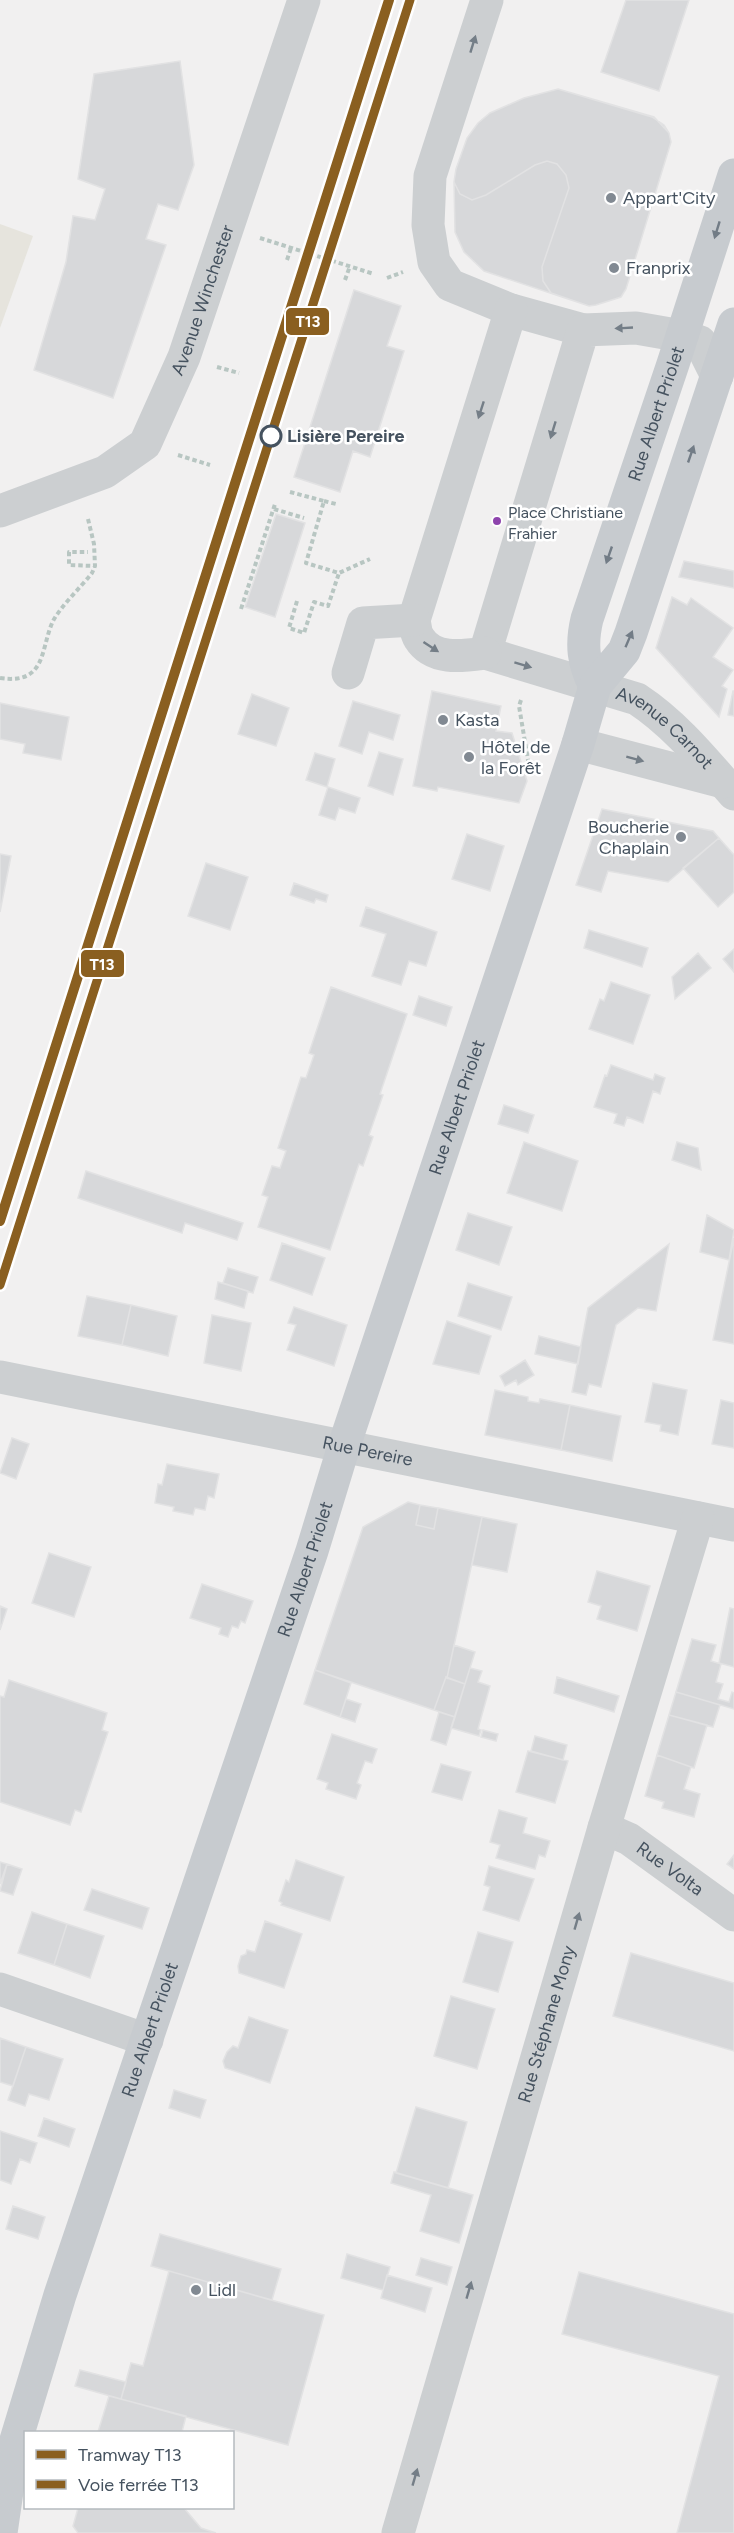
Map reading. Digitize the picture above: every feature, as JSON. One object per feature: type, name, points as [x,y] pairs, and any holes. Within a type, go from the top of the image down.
[{"type":"main road","name":"Rue Albert Priolet","points":[[595,686],[586,669],[583,652],[587,619],[678,350],[734,174]]},
{"type":"main road","name":"Rue Albert Priolet","points":[[1,2533],[7,2461],[60,2295],[312,1551],[344,1446],[578,744],[595,686],[624,651],[632,633],[726,378],[734,324]]},
{"type":"street","name":"Avenue Winchester","points":[[0,511],[105,472],[145,444],[184,357],[304,0]]},
{"type":"street","points":[[487,0],[430,176],[428,225],[434,261],[450,285],[511,310],[583,330],[636,328],[678,350],[700,342],[726,378]]},
{"type":"street","points":[[511,310],[414,620],[418,638],[432,650],[454,658],[485,653],[595,686]]},
{"type":"street","points":[[485,653],[583,330]]},
{"type":"street","points":[[348,673],[363,623],[414,620]]},
{"type":"street","name":"Avenue Carnot","points":[[595,686],[637,699],[653,710],[686,740],[729,788]]},
{"type":"street","name":"Avenue Carnot","points":[[578,744],[729,788]]},
{"type":"street","name":"Rue Pereire","points":[[0,1377],[734,1525]]},
{"type":"street","name":"Rue Stéphane Mony","points":[[398,2533],[604,1828],[698,1518]]},
{"type":"street","name":"Rue Volta","points":[[604,1828],[629,1839],[734,1915]]},
{"type":"street","points":[[0,1989],[147,2040]]},
{"type":"path","points":[[254,236],[374,274]]},
{"type":"path","points":[[287,260],[291,248]]},
{"type":"path","points":[[345,280],[350,267]]},
{"type":"path","points":[[221,368],[239,373]]},
{"type":"path","points":[[192,459],[210,465]]},
{"type":"path","points":[[290,492],[336,504]]},
{"type":"path","points":[[324,501],[306,563],[339,573],[370,559]]},
{"type":"path","points":[[241,609],[274,506],[304,518]]},
{"type":"path","points":[[0,678],[13,680],[30,673],[42,660],[54,620],[92,573],[94,544],[88,519]]},
{"type":"path","points":[[88,552],[69,552],[69,566],[94,566]]},
{"type":"path","points":[[297,601],[289,628],[304,633],[314,602],[328,606],[339,573]]},
{"type":"path","points":[[525,691],[519,706],[530,772],[537,774]]},
{"type":"shaded area","points":[[0,224],[33,236],[0,328]]},
{"type":"building","points":[[626,0],[689,0],[659,91],[601,72]]},
{"type":"building","points":[[180,61],[194,165],[178,210],[158,204],[146,239],[166,245],[113,398],[34,370],[66,262],[73,216],[95,220],[105,189],[78,179],[94,74]]},
{"type":"building","name":"Appart'City","points":[[558,89],[654,117],[669,133],[671,142],[626,289],[621,297],[596,305],[589,306],[484,271],[464,252],[455,232],[454,182],[467,138],[478,123],[490,113],[524,98]]},
{"type":"building","name":"Appart'City","points":[[558,89],[652,117],[664,125],[671,142],[626,289],[621,297],[596,305],[589,306],[551,293],[543,281],[542,267],[569,188],[566,175],[557,164],[547,161],[535,165],[486,195],[472,200],[460,194],[454,182],[467,138],[478,123],[490,113],[524,98]]},
{"type":"building","name":"Lisière Pereire","points":[[354,290],[401,306],[387,346],[404,351],[370,457],[353,451],[340,492],[294,477]]},
{"type":"building","points":[[276,514],[305,523],[275,617],[245,607]]},
{"type":"building","points":[[684,561],[734,571],[734,588],[679,577]]},
{"type":"building","points":[[672,597],[687,605],[691,598],[733,628],[713,657],[733,670],[722,686],[727,689],[719,717],[656,648]]},
{"type":"building","name":"Hôtel de la Forêt","points":[[432,691],[501,706],[496,731],[512,733],[527,781],[519,803],[438,787],[437,791],[413,786]]},
{"type":"building","points":[[734,691],[734,716],[728,715]]},
{"type":"building","points":[[252,694],[289,708],[276,746],[238,734]]},
{"type":"building","points":[[353,701],[400,715],[393,740],[369,732],[362,754],[339,746]]},
{"type":"building","points":[[0,703],[69,717],[61,760],[23,753],[25,744],[0,739]]},
{"type":"building","points":[[379,752],[403,759],[393,795],[368,786]]},
{"type":"building","points":[[315,753],[335,759],[327,787],[306,780]]},
{"type":"building","points":[[328,787],[360,798],[355,813],[339,808],[335,820],[319,815]]},
{"type":"building","points":[[602,809],[713,831],[719,838],[668,882],[608,871],[601,892],[576,885]]},
{"type":"building","points":[[467,834],[504,846],[490,891],[452,879]]},
{"type":"building","points":[[719,838],[734,855],[734,892],[718,907],[683,868]]},
{"type":"building","points":[[0,854],[11,856],[0,912]]},
{"type":"building","points":[[206,863],[248,877],[230,930],[188,916]]},
{"type":"building","points":[[294,883],[328,895],[326,902],[316,899],[314,903],[290,895]]},
{"type":"building","points":[[366,907],[437,932],[426,966],[409,961],[401,985],[372,976],[386,934],[360,926]]},
{"type":"building","points":[[589,930],[648,948],[642,967],[584,948]]},
{"type":"building","points":[[734,949],[734,972],[723,959]]},
{"type":"building","points":[[698,953],[711,968],[675,999],[672,977]]},
{"type":"building","points":[[611,982],[650,995],[633,1044],[589,1029],[600,999],[604,1001]]},
{"type":"building","points":[[331,987],[407,1014],[380,1094],[383,1095],[369,1135],[373,1137],[363,1166],[359,1164],[330,1250],[258,1227],[268,1197],[262,1195],[272,1166],[280,1168],[286,1151],[278,1148],[301,1077],[306,1078],[314,1055],[309,1053]]},
{"type":"building","points":[[419,996],[452,1007],[446,1026],[413,1015]]},
{"type":"building","points":[[611,1065],[653,1080],[655,1074],[665,1078],[660,1094],[653,1091],[643,1123],[627,1117],[624,1126],[614,1123],[617,1114],[594,1107],[605,1075],[607,1076]]},
{"type":"building","points":[[504,1105],[534,1115],[528,1133],[498,1124]]},
{"type":"building","points":[[524,1142],[578,1161],[562,1211],[507,1193]]},
{"type":"building","points":[[677,1142],[698,1148],[701,1170],[672,1160]]},
{"type":"building","points":[[86,1171],[243,1223],[237,1240],[185,1223],[182,1233],[78,1198]]},
{"type":"building","points":[[468,1213],[512,1227],[499,1265],[456,1250]]},
{"type":"building","points":[[707,1215],[734,1230],[729,1260],[700,1252]]},
{"type":"building","points":[[734,1238],[734,1344],[713,1340]]},
{"type":"building","points":[[282,1243],[325,1258],[312,1295],[270,1280]]},
{"type":"building","points":[[669,1244],[656,1311],[638,1308],[616,1325],[601,1387],[589,1384],[586,1395],[572,1392],[588,1308]]},
{"type":"building","points":[[228,1268],[258,1277],[253,1293],[223,1283]]},
{"type":"building","points":[[218,1282],[248,1291],[244,1308],[215,1299]]},
{"type":"building","points":[[468,1283],[512,1297],[501,1330],[458,1316]]},
{"type":"building","points":[[87,1296],[131,1305],[122,1345],[78,1336]]},
{"type":"building","points":[[131,1305],[177,1316],[168,1356],[122,1345]]},
{"type":"building","points":[[294,1307],[347,1325],[334,1366],[287,1350],[296,1325],[288,1323]]},
{"type":"building","points":[[212,1315],[251,1323],[241,1371],[204,1363]]},
{"type":"building","points":[[447,1321],[491,1336],[479,1374],[433,1364]]},
{"type":"building","points":[[539,1336],[581,1347],[578,1364],[535,1354]]},
{"type":"building","points":[[525,1360],[534,1375],[518,1385],[516,1380],[505,1386],[500,1376]]},
{"type":"building","points":[[653,1383],[687,1390],[678,1435],[660,1431],[661,1425],[645,1422]]},
{"type":"building","points":[[495,1390],[528,1397],[528,1401],[539,1403],[540,1399],[570,1405],[561,1450],[485,1435]]},
{"type":"building","points":[[721,1400],[734,1403],[734,1448],[712,1444]]},
{"type":"building","points":[[570,1405],[621,1416],[612,1461],[561,1450]]},
{"type":"building","points":[[12,1438],[29,1444],[16,1479],[0,1473]]},
{"type":"building","points":[[167,1464],[219,1474],[214,1498],[208,1496],[205,1510],[195,1508],[193,1515],[173,1511],[174,1507],[155,1503],[158,1484],[162,1485]]},
{"type":"building","points":[[408,1502],[420,1505],[416,1525],[434,1529],[438,1508],[482,1517],[447,1678],[434,1710],[315,1670],[363,1527]]},
{"type":"building","points":[[420,1505],[438,1508],[434,1529],[416,1525]]},
{"type":"building","points":[[482,1517],[517,1524],[507,1572],[472,1565]]},
{"type":"building","points":[[49,1553],[91,1567],[74,1617],[32,1603]]},
{"type":"building","points":[[597,1571],[650,1586],[637,1631],[597,1619],[601,1606],[588,1602]]},
{"type":"building","points":[[202,1584],[253,1601],[245,1623],[241,1621],[238,1628],[232,1626],[228,1637],[219,1634],[221,1628],[190,1618]]},
{"type":"building","points":[[0,1606],[7,1609],[0,1630]]},
{"type":"building","points":[[730,1608],[734,1609],[734,1667],[719,1663]]},
{"type":"building","points":[[692,1639],[716,1645],[711,1661],[721,1664],[716,1682],[723,1684],[718,1699],[729,1702],[732,1692],[734,1693],[734,1709],[676,1692]]},
{"type":"building","points":[[454,1645],[475,1652],[465,1684],[447,1678]]},
{"type":"building","points":[[470,1668],[482,1671],[478,1682],[490,1686],[478,1729],[481,1730],[479,1736],[451,1728]]},
{"type":"building","points":[[315,1670],[351,1683],[340,1717],[304,1704]]},
{"type":"building","points":[[446,1677],[465,1684],[455,1717],[434,1710]]},
{"type":"building","points":[[557,1677],[619,1696],[614,1712],[554,1693]]},
{"type":"building","points":[[9,1680],[107,1713],[102,1730],[108,1732],[81,1812],[75,1810],[70,1825],[0,1802],[0,1696],[4,1697]]},
{"type":"building","points":[[676,1692],[720,1705],[713,1727],[669,1715]]},
{"type":"building","points":[[346,1699],[361,1704],[355,1722],[340,1717]]},
{"type":"building","points":[[439,1712],[455,1717],[446,1745],[431,1740]]},
{"type":"building","points":[[669,1715],[707,1725],[694,1768],[657,1755]]},
{"type":"building","points":[[483,1730],[498,1734],[496,1741],[481,1737]]},
{"type":"building","points":[[332,1734],[377,1749],[372,1763],[365,1761],[357,1783],[361,1785],[356,1799],[326,1789],[328,1783],[317,1779]]},
{"type":"building","points":[[535,1736],[567,1745],[563,1760],[531,1751]]},
{"type":"building","points":[[528,1751],[568,1761],[555,1803],[516,1792]]},
{"type":"building","points":[[657,1755],[691,1767],[684,1789],[700,1794],[694,1817],[662,1808],[664,1802],[645,1796]]},
{"type":"building","points":[[441,1764],[471,1772],[462,1800],[432,1792]]},
{"type":"building","points":[[499,1810],[527,1818],[523,1833],[550,1841],[545,1857],[539,1855],[535,1869],[496,1858],[500,1845],[490,1842]]},
{"type":"building","points":[[734,1855],[734,1869],[727,1864]]},
{"type":"building","points":[[296,1860],[344,1877],[330,1921],[281,1905],[279,1901],[286,1880],[289,1882]]},
{"type":"building","points":[[0,1862],[7,1864],[0,1884]]},
{"type":"building","points":[[7,1864],[22,1869],[13,1895],[0,1891]]},
{"type":"building","points":[[489,1866],[534,1879],[519,1921],[483,1910],[490,1887],[484,1885]]},
{"type":"building","points":[[92,1889],[149,1908],[142,1929],[84,1910]]},
{"type":"building","points":[[32,1912],[67,1924],[54,1965],[18,1953]]},
{"type":"building","points":[[265,1921],[302,1934],[284,1988],[239,1973],[238,1966],[241,1956],[246,1954],[247,1950],[255,1952]]},
{"type":"building","points":[[67,1924],[104,1936],[90,1978],[54,1965]]},
{"type":"building","points":[[478,1932],[513,1942],[498,1992],[463,1982]]},
{"type":"building","points":[[631,1953],[734,1983],[734,2051],[613,2016]]},
{"type":"building","points":[[451,1996],[495,2009],[477,2069],[434,2056]]},
{"type":"building","points":[[249,2017],[288,2030],[270,2083],[225,2068],[223,2061],[227,2052],[233,2046],[238,2048]]},
{"type":"building","points":[[0,2038],[26,2047],[13,2086],[0,2082]]},
{"type":"building","points":[[26,2047],[63,2059],[49,2100],[29,2094],[25,2106],[8,2100]]},
{"type":"building","points":[[174,2090],[206,2100],[200,2118],[169,2108]]},
{"type":"building","points":[[416,2107],[467,2122],[448,2188],[396,2173]]},
{"type":"building","points":[[44,2118],[75,2129],[69,2147],[38,2136]]},
{"type":"building","points":[[0,2131],[37,2143],[30,2163],[20,2159],[11,2184],[0,2180]]},
{"type":"building","points":[[394,2172],[473,2195],[459,2243],[420,2231],[431,2195],[391,2183]]},
{"type":"building","points":[[13,2206],[45,2217],[38,2239],[6,2229]]},
{"type":"building","points":[[160,2234],[281,2269],[272,2300],[151,2266]]},
{"type":"building","points":[[347,2254],[390,2267],[383,2290],[341,2278]]},
{"type":"building","points":[[421,2258],[452,2267],[447,2285],[416,2275]]},
{"type":"building","points":[[169,2271],[324,2315],[288,2445],[121,2399],[131,2363],[143,2366]]},
{"type":"building","points":[[579,2272],[734,2314],[734,2533],[677,2533],[719,2376],[562,2334]]},
{"type":"building","points":[[387,2275],[432,2288],[425,2312],[381,2298]]},
{"type":"building","points":[[80,2370],[126,2382],[121,2399],[75,2386]]},
{"type":"building","points":[[109,2396],[186,2416],[182,2431],[98,2431]]},
{"type":"building","points":[[78,2509],[185,2509],[201,2528],[216,2533],[78,2533],[73,2526]]},
{"type":"tram line","name":"T13","points":[[0,1285],[410,0]]},
{"type":"rail line","name":"T13","points":[[0,1221],[389,0]]},
{"type":"place","name":"Appart'City","points":[[611,198]]},
{"type":"place","name":"Franprix","points":[[614,268]]},
{"type":"place","name":"Lisière Pereire","points":[[271,436]]},
{"type":"place","name":"Place Christiane Frahier","points":[[497,521]]},
{"type":"place","name":"Kasta","points":[[443,720]]},
{"type":"place","name":"Hôtel de la Forêt","points":[[469,757]]},
{"type":"place","name":"Boucherie Chaplain","points":[[681,837]]},
{"type":"place","name":"Lidl","points":[[196,2290]]}]
